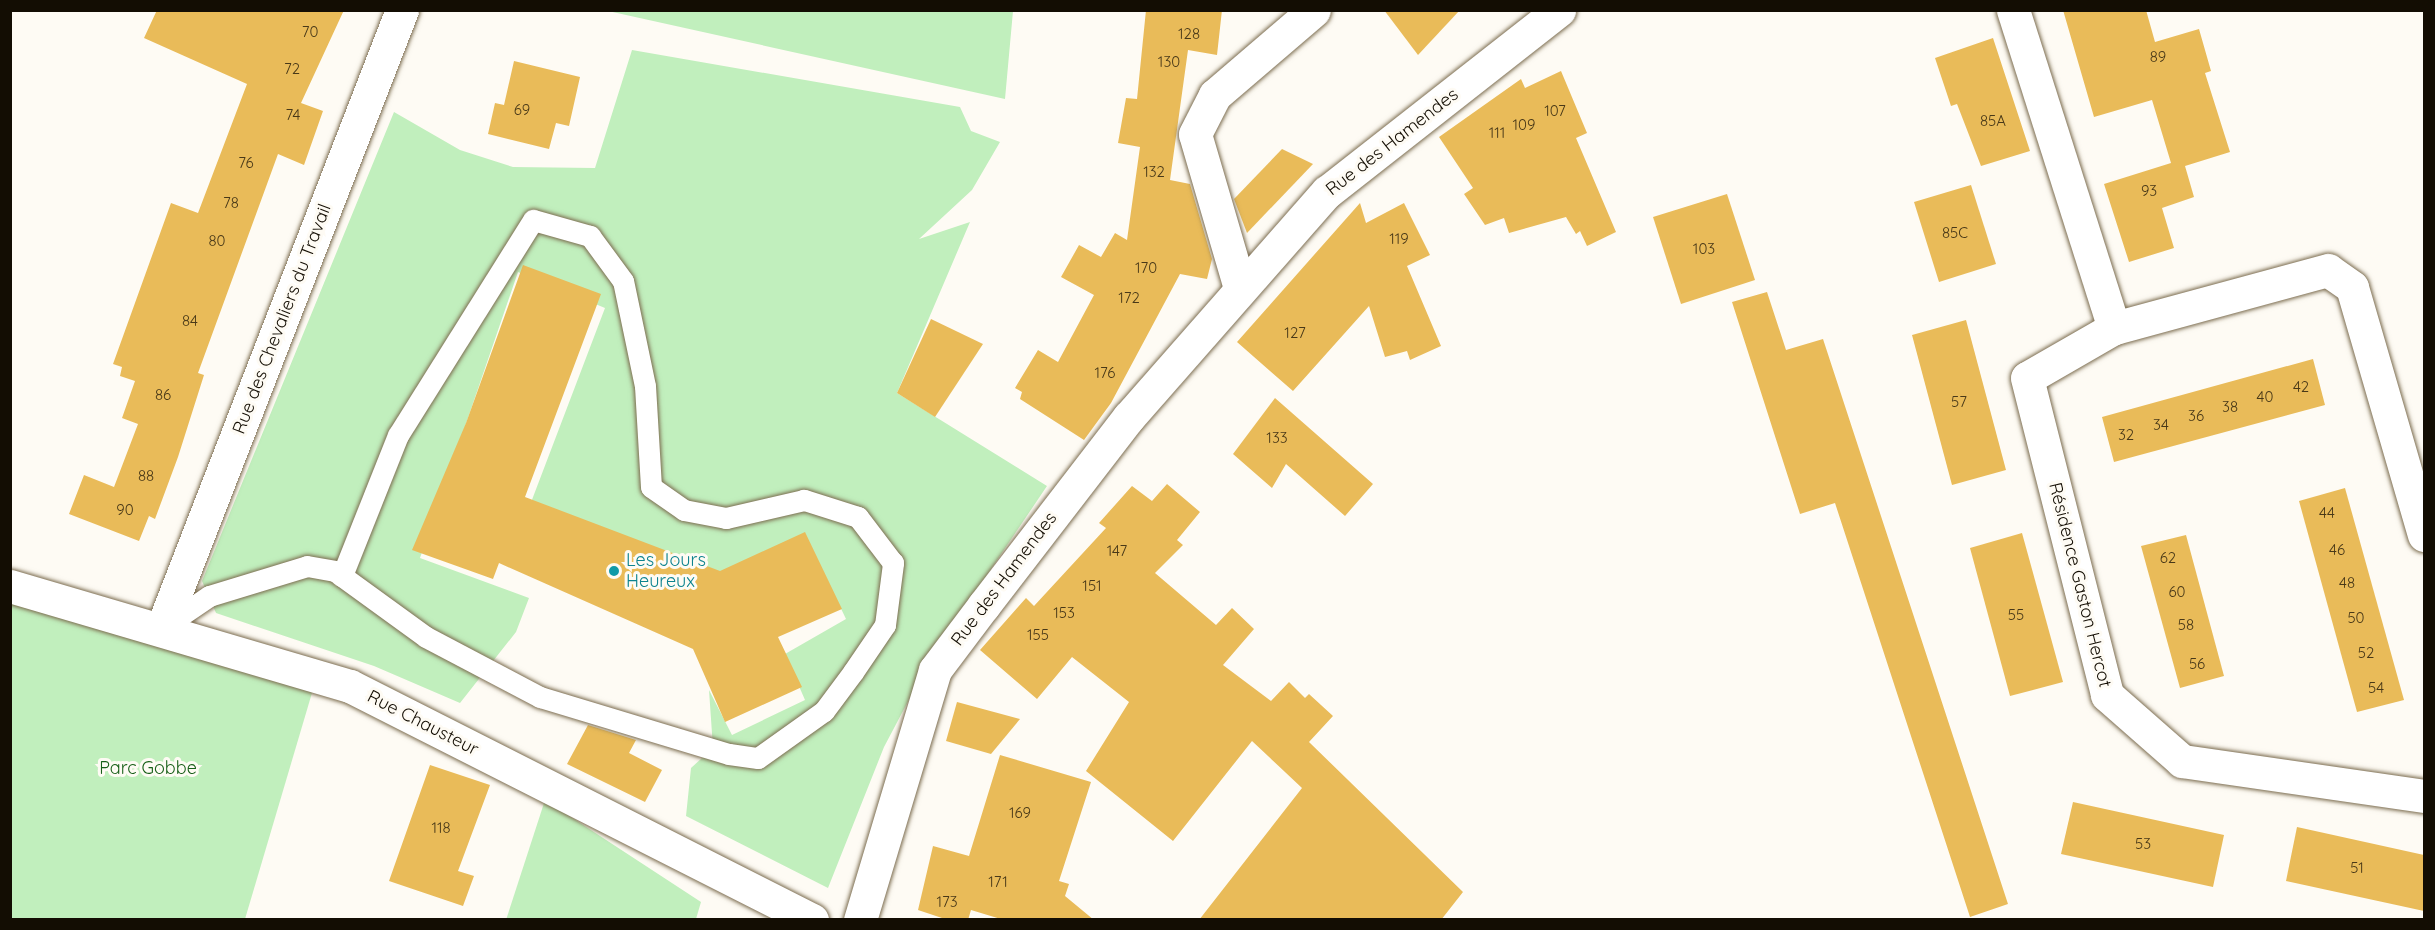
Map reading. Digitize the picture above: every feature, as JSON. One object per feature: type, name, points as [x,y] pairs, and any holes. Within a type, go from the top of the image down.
[{"type":"street","name":"Rue des Chevaliers du Travail","points":[[162,628],[402,10]]},
{"type":"street","points":[[1240,288],[1195,134],[1215,95],[1314,10]]},
{"type":"street","name":"Rue des Hamendes","points":[[860,920],[935,670],[1129,417],[1240,288],[1327,192],[1559,10]]},
{"type":"street","points":[[2013,10],[2114,328]]},
{"type":"street","name":"Résidence Gaston Hercot","points":[[2424,535],[2352,287],[2328,270],[2114,328],[2027,378],[2107,695],[2182,761],[2424,796]]},
{"type":"street","name":"Rue Chausteur","points":[[10,586],[162,628],[350,686],[812,920]]},
{"type":"lane","points":[[162,628],[209,596],[307,566],[342,576],[426,637],[540,697],[729,754],[758,758],[824,711],[853,672],[885,625],[893,563],[858,517],[804,500],[726,518],[684,510],[651,487],[645,386],[623,281],[590,236],[533,220],[398,435],[342,576]]},
{"type":"green space","points":[[608,11],[1013,11],[1005,99]]},
{"type":"green space","points":[[632,50],[960,107],[971,131],[1000,142],[972,190],[919,239],[970,222],[897,393],[1047,486],[931,658],[884,747],[828,888],[686,816],[691,768],[713,748],[709,690],[732,735],[805,700],[785,654],[846,619],[811,546],[724,583],[530,505],[605,308],[518,272],[420,558],[529,598],[516,632],[460,703],[374,666],[216,613],[202,581],[394,112],[460,150],[513,167],[595,168]]},
{"type":"green space","name":"Parc Gobbe","points":[[10,586],[317,676],[245,919],[11,919]]},
{"type":"green space","points":[[545,800],[701,902],[696,919],[506,920]]},
{"type":"building","points":[[157,10],[344,10],[301,103],[323,111],[304,165],[278,154],[198,373],[204,375],[178,457],[155,519],[149,516],[139,541],[69,514],[84,475],[114,487],[138,424],[122,418],[135,381],[120,376],[122,367],[113,364],[171,203],[198,213],[247,84],[144,38]]},
{"type":"building","points":[[1146,10],[1222,10],[1217,55],[1188,50],[1170,180],[1190,184],[1212,259],[1207,279],[1180,274],[1111,403],[1084,440],[1020,399],[1022,392],[1015,388],[1038,350],[1058,362],[1094,295],[1061,277],[1079,245],[1101,257],[1115,233],[1127,240],[1140,147],[1118,143],[1126,98],[1137,99]]},
{"type":"building","points":[[1384,10],[1460,10],[1418,55]]},
{"type":"building","points":[[2063,10],[2146,10],[2155,42],[2199,29],[2211,71],[2205,73],[2230,152],[2185,166],[2194,197],[2162,208],[2174,248],[2129,262],[2104,184],[2171,163],[2152,100],[2094,117]]},
{"type":"building","points":[[1993,38],[2030,151],[1981,166],[1957,104],[1951,106],[1935,58]]},
{"type":"building","points":[[514,61],[580,77],[569,126],[556,123],[549,149],[488,134],[495,103],[504,105]]},
{"type":"building","points":[[1561,71],[1587,133],[1576,138],[1616,232],[1587,246],[1580,231],[1576,234],[1566,217],[1509,233],[1504,218],[1485,225],[1464,194],[1473,188],[1439,137],[1521,79],[1525,88]]},
{"type":"building","points":[[1282,149],[1313,164],[1247,233],[1234,199]]},
{"type":"building","points":[[1971,185],[1996,264],[1939,282],[1914,202]]},
{"type":"building","points":[[1727,194],[1755,280],[1681,304],[1653,217]]},
{"type":"building","points":[[1360,203],[1366,223],[1404,203],[1430,255],[1407,266],[1441,346],[1410,360],[1407,351],[1385,357],[1369,306],[1293,391],[1237,342]]},
{"type":"building","name":"Les Jours Heureux","points":[[523,265],[601,294],[525,497],[720,571],[805,532],[842,609],[778,637],[802,687],[725,722],[693,649],[499,563],[493,579],[412,550],[466,423]]},
{"type":"building","points":[[1767,292],[1786,350],[1823,339],[2008,904],[1970,917],[1835,503],[1800,514],[1732,302]]},
{"type":"building","points":[[931,319],[983,344],[935,417],[897,393]]},
{"type":"building","points":[[1966,320],[2006,470],[1952,485],[1912,335]]},
{"type":"building","points":[[2313,359],[2325,405],[2114,462],[2102,417]]},
{"type":"building","points":[[1275,398],[1373,484],[1345,516],[1286,464],[1272,488],[1233,454]]},
{"type":"building","points":[[1167,484],[1200,512],[1177,540],[1183,545],[1155,573],[1216,625],[1232,608],[1254,629],[1223,665],[1271,701],[1289,682],[1305,698],[1309,694],[1333,716],[1309,742],[1463,892],[1441,920],[1199,920],[1302,788],[1252,741],[1173,841],[1086,771],[1129,702],[1072,657],[1037,699],[980,650],[1026,598],[1034,606],[1106,528],[1099,523],[1132,486],[1152,501]]},
{"type":"building","points":[[2345,488],[2404,700],[2357,712],[2299,501]]},
{"type":"building","points":[[2022,533],[2063,682],[2010,696],[1970,548]]},
{"type":"building","points":[[2186,535],[2224,676],[2180,688],[2141,546]]},
{"type":"building","points":[[957,702],[1020,719],[991,754],[946,741]]},
{"type":"building","points":[[588,725],[636,740],[629,753],[662,770],[645,802],[567,764]]},
{"type":"building","points":[[1000,755],[1091,782],[1059,881],[1069,884],[1065,896],[1094,920],[1004,920],[971,910],[968,920],[948,920],[918,910],[933,846],[969,856]]},
{"type":"building","points":[[430,765],[490,785],[458,871],[474,876],[463,906],[389,881]]},
{"type":"building","points":[[2073,802],[2224,835],[2213,887],[2061,854]]},
{"type":"building","points":[[2297,827],[2424,855],[2424,911],[2286,881]]},
{"type":"place","name":"Les Jours Heureux","points":[[614,571]]}]
